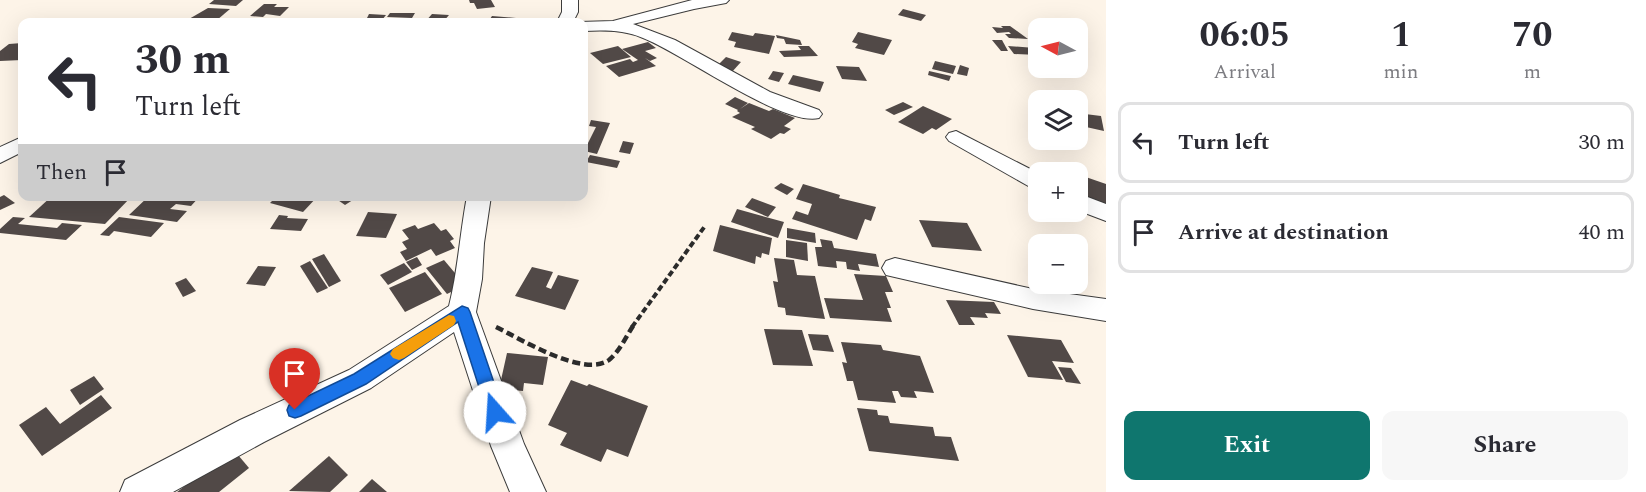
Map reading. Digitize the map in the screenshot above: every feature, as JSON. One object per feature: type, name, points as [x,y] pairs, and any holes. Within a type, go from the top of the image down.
[{"type":"street","points":[[567,18],[570,12],[570,0]]},
{"type":"street","points":[[588,26],[616,24],[694,4],[721,0]]},
{"type":"street","points":[[616,24],[642,31],[750,90],[812,114]]},
{"type":"street","points":[[957,137],[1028,176]]},
{"type":"street","points":[[0,156],[18,145]]},
{"type":"street","points":[[478,201],[471,243],[469,279],[462,312],[508,446],[528,492]]},
{"type":"street","points":[[1088,206],[1106,213]]},
{"type":"street","points":[[895,268],[1033,300],[1106,310]]},
{"type":"street","points":[[138,492],[252,431],[360,379],[462,312]]},
{"type":"path","points":[[462,312],[573,363],[599,365],[610,359],[620,347],[645,308],[705,226]]},
{"type":"building","points":[[214,0],[243,0],[236,6],[209,4]]},
{"type":"building","points":[[469,0],[491,0],[495,7],[477,9]]},
{"type":"building","points":[[264,4],[289,7],[280,16],[266,14],[263,17],[250,16]]},
{"type":"building","points":[[208,8],[230,9],[219,18],[191,18]]},
{"type":"building","points":[[903,9],[926,15],[921,21],[898,15]]},
{"type":"building","points":[[390,13],[415,13],[412,18],[387,17]]},
{"type":"building","points":[[369,14],[386,15],[384,18],[367,18]]},
{"type":"building","points":[[432,14],[449,15],[446,18],[428,18]]},
{"type":"building","points":[[492,16],[516,18],[491,18]]},
{"type":"building","points":[[1001,26],[1010,26],[1028,39],[1009,38],[1005,34],[1011,34],[1009,32],[997,33],[992,27],[1003,28]]},
{"type":"building","points":[[732,32],[753,36],[755,33],[775,36],[769,54],[734,47],[736,42],[728,40]]},
{"type":"building","points":[[858,32],[892,40],[884,55],[855,48],[858,44],[852,42]]},
{"type":"building","points":[[776,35],[800,40],[802,45],[786,44],[784,39],[777,38]]},
{"type":"building","points":[[992,40],[1002,40],[1008,51],[1001,51]]},
{"type":"building","points":[[648,42],[656,48],[645,51],[657,58],[650,61],[645,58],[656,66],[619,77],[606,66],[630,59],[633,62],[638,60],[622,49]]},
{"type":"building","points":[[18,43],[18,60],[0,61],[0,51],[9,44]]},
{"type":"building","points":[[618,46],[631,57],[603,64],[590,53]]},
{"type":"building","points":[[798,46],[809,46],[818,56],[784,57],[779,51],[801,50]]},
{"type":"building","points":[[1008,46],[1028,47],[1028,55],[1014,54]]},
{"type":"building","points":[[726,57],[741,62],[731,73],[715,68]]},
{"type":"building","points":[[935,61],[956,66],[953,74],[932,69]]},
{"type":"building","points":[[960,65],[969,68],[967,76],[957,74]]},
{"type":"building","points":[[836,66],[859,67],[867,81],[842,79]]},
{"type":"building","points":[[773,71],[784,73],[779,82],[768,79]]},
{"type":"building","points":[[929,71],[951,76],[949,81],[928,75]]},
{"type":"building","points":[[793,75],[824,82],[820,92],[788,84]]},
{"type":"building","points":[[735,97],[748,103],[740,109],[749,103],[795,118],[784,126],[791,129],[771,139],[751,129],[755,127],[732,117],[740,113],[738,110],[725,104]]},
{"type":"building","points":[[903,102],[913,107],[894,115],[885,110]]},
{"type":"building","points":[[923,106],[952,119],[936,130],[932,128],[923,134],[898,122]]},
{"type":"building","points":[[1088,114],[1101,116],[1104,131],[1088,127]]},
{"type":"building","points":[[591,120],[610,123],[597,154],[588,152],[588,143],[596,127],[589,126]]},
{"type":"building","points":[[623,141],[634,143],[630,154],[619,152]]},
{"type":"building","points":[[590,155],[620,161],[617,168],[588,162]]},
{"type":"building","points":[[1088,178],[1106,184],[1106,204],[1088,198]]},
{"type":"building","points":[[781,183],[794,189],[787,195],[774,188]]},
{"type":"building","points":[[803,184],[840,195],[839,198],[876,207],[871,221],[865,219],[857,240],[792,219],[796,211],[808,215],[812,204],[796,199]]},
{"type":"building","points":[[4,195],[15,203],[0,210],[0,197]]},
{"type":"building","points":[[752,198],[776,207],[768,217],[745,207]]},
{"type":"building","points":[[47,201],[127,201],[105,224],[29,217]]},
{"type":"building","points":[[144,201],[196,201],[191,206],[176,204],[170,209],[187,211],[177,222],[129,215]]},
{"type":"building","points":[[272,201],[313,201],[303,212],[270,203]]},
{"type":"building","points":[[339,201],[351,201],[345,205]]},
{"type":"building","points":[[737,209],[784,222],[778,238],[731,222]]},
{"type":"building","points":[[368,212],[397,214],[386,238],[356,236]]},
{"type":"building","points":[[279,215],[288,216],[287,218],[308,219],[301,231],[270,229]]},
{"type":"building","points":[[13,217],[25,218],[18,224],[57,228],[62,223],[82,225],[66,240],[0,233],[0,229]]},
{"type":"building","points":[[119,217],[164,223],[151,237],[114,231],[109,236],[100,235]]},
{"type":"building","points":[[919,220],[967,223],[982,251],[932,247]]},
{"type":"building","points":[[434,223],[441,231],[446,229],[454,239],[450,241],[455,248],[436,256],[431,249],[406,261],[400,252],[407,249],[402,242],[409,239],[402,230],[415,225],[418,229]]},
{"type":"building","points":[[720,225],[772,238],[769,255],[762,253],[761,258],[756,256],[755,264],[713,251]]},
{"type":"building","points":[[787,228],[815,233],[816,243],[787,238]]},
{"type":"building","points":[[820,239],[832,241],[834,248],[876,254],[879,267],[858,264],[860,271],[847,269],[846,262],[836,261],[837,268],[818,266],[815,247],[822,247]]},
{"type":"building","points":[[786,240],[807,243],[808,261],[786,257]]},
{"type":"building","points":[[324,254],[341,281],[329,287],[312,259]]},
{"type":"building","points":[[417,257],[422,265],[412,270],[406,262]]},
{"type":"building","points":[[774,258],[794,260],[797,275],[815,276],[825,319],[786,315],[785,308],[778,307],[773,281],[778,282]]},
{"type":"building","points":[[444,260],[465,285],[447,294],[426,268]]},
{"type":"building","points":[[310,261],[328,288],[317,293],[300,266]]},
{"type":"building","points":[[404,263],[412,272],[388,285],[380,275]]},
{"type":"building","points":[[258,266],[276,267],[265,286],[246,284]]},
{"type":"building","points":[[532,267],[553,272],[546,287],[551,289],[558,275],[579,280],[565,310],[515,296]]},
{"type":"building","points":[[425,272],[442,294],[405,312],[389,288]]},
{"type":"building","points":[[854,274],[886,276],[893,292],[885,292],[891,308],[887,308],[892,322],[830,318],[824,298],[863,300]]},
{"type":"building","points":[[186,278],[196,291],[183,297],[175,283]]},
{"type":"building","points":[[946,300],[994,302],[1001,314],[985,313],[988,318],[970,317],[975,325],[959,325]]},
{"type":"building","points":[[764,329],[802,330],[813,366],[773,365]]},
{"type":"building","points":[[808,334],[828,335],[834,352],[813,350]]},
{"type":"building","points":[[1007,335],[1061,340],[1074,363],[1052,361],[1063,380],[1028,377]]},
{"type":"building","points":[[841,342],[881,345],[883,350],[920,356],[934,393],[914,391],[917,398],[901,397],[898,391],[892,391],[896,403],[858,400],[853,381],[847,381],[842,362],[847,363]]},
{"type":"building","points":[[507,353],[548,357],[543,385],[524,383],[523,391],[499,389]]},
{"type":"building","points":[[1058,367],[1071,368],[1081,384],[1066,382]]},
{"type":"building","points":[[94,376],[104,389],[80,405],[70,390]]},
{"type":"building","points":[[571,380],[587,386],[589,384],[648,406],[628,457],[607,449],[601,462],[560,445],[567,433],[548,425]]},
{"type":"building","points":[[101,395],[112,408],[42,456],[19,425],[46,407],[60,424]]},
{"type":"building","points":[[857,408],[877,410],[878,415],[888,416],[890,423],[933,427],[935,436],[951,437],[959,461],[869,451]]},
{"type":"building","points":[[233,449],[249,468],[219,492],[177,492]]},
{"type":"building","points":[[329,456],[348,475],[330,492],[289,491]]},
{"type":"building","points":[[372,479],[387,492],[359,492]]},
{"type":"slow traffic","points":[[399,354],[449,321]]},
{"type":"route","points":[[295,410],[360,379],[462,312],[495,412]]}]
